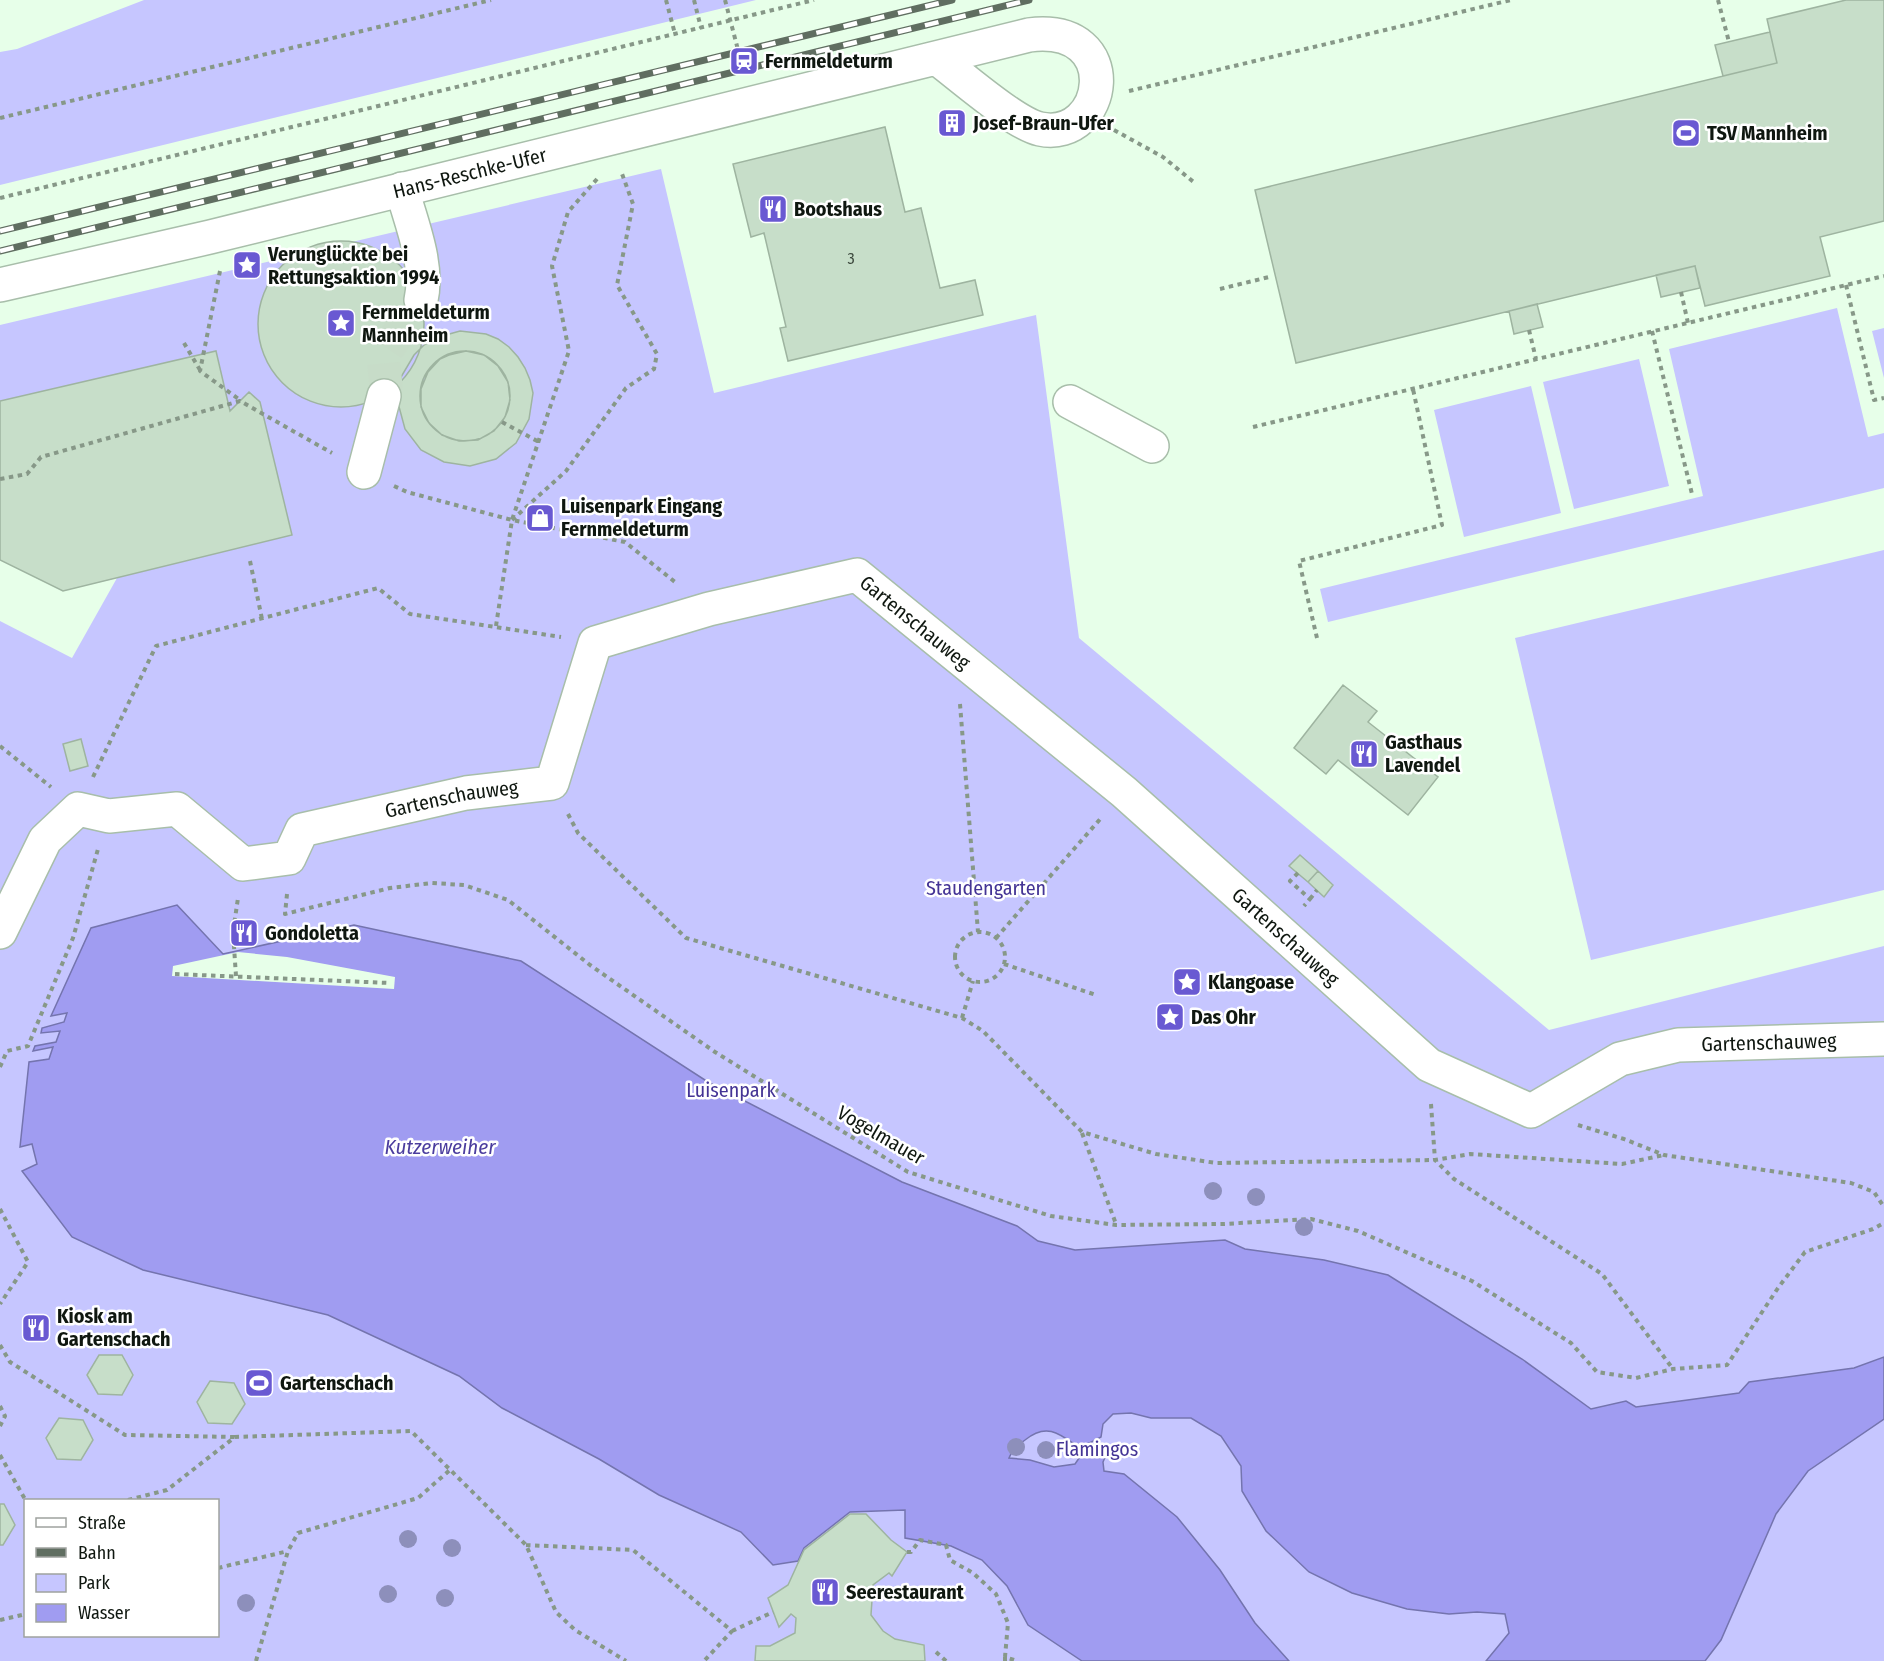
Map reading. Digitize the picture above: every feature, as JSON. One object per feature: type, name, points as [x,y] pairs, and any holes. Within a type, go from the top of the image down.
[{"type":"street","name":"Hans-Reschke-Ufer","points":[[0,285],[216,251],[402,189],[1029,35],[1061,35],[1083,47],[1094,63],[1097,78],[1097,88],[1089,107]]},
{"type":"street","points":[[938,59],[1017,118],[1032,126],[1044,129],[1064,128],[1089,107]]},
{"type":"street","points":[[402,189],[419,253],[424,286],[421,300]]},
{"type":"street","points":[[364,472],[384,396]]},
{"type":"street","points":[[1070,402],[1152,446]]},
{"type":"street","name":"Gartenschauweg","points":[[595,643],[709,609],[857,575],[1124,792],[1428,1065],[1531,1111],[1620,1059],[1678,1045],[1884,1038]]},
{"type":"street","points":[[552,783],[595,643]]},
{"type":"street","name":"Gartenschauweg","points":[[289,858],[302,830],[466,793],[552,783]]},
{"type":"street","points":[[0,932],[45,840],[93,813],[177,809],[243,864],[289,858]]},
{"type":"path","points":[[0,118],[491,0]]},
{"type":"path","points":[[666,0],[675,34]]},
{"type":"path","points":[[694,0],[701,28]]},
{"type":"path","points":[[725,0],[739,52]]},
{"type":"path","points":[[0,198],[814,0]]},
{"type":"path","points":[[1089,107],[1510,0]]},
{"type":"path","points":[[1718,0],[1729,42]]},
{"type":"path","points":[[1089,107],[1164,157],[1196,184]]},
{"type":"path","points":[[512,520],[566,471],[626,388],[654,369],[657,354],[617,285],[633,204],[619,167]]},
{"type":"path","points":[[496,626],[512,520],[569,351],[552,266],[568,212],[602,173]]},
{"type":"path","points":[[200,371],[216,251]]},
{"type":"path","points":[[1253,427],[1884,276]]},
{"type":"path","points":[[1220,288],[1269,277]]},
{"type":"path","points":[[1846,285],[1874,400],[1884,398]]},
{"type":"path","points":[[1681,292],[1688,323]]},
{"type":"path","points":[[1529,330],[1536,359]]},
{"type":"path","points":[[1652,331],[1692,494]]},
{"type":"path","points":[[184,343],[200,371],[240,401],[364,472],[407,492],[512,520],[625,542],[709,609]]},
{"type":"path","points":[[1317,639],[1299,561],[1442,525],[1413,389]]},
{"type":"path","points":[[0,479],[27,474],[41,457],[240,401]]},
{"type":"path","points":[[502,422],[539,442]]},
{"type":"path","points":[[250,561],[262,619]]},
{"type":"path","points":[[0,1067],[7,1051],[28,1046],[73,938],[93,813],[156,646],[378,588],[410,614],[595,643]]},
{"type":"path","points":[[957,656],[978,932]]},
{"type":"path","points":[[0,746],[93,813]]},
{"type":"path","points":[[552,783],[578,833],[686,939],[962,1018],[983,1031],[1082,1132],[1116,1225]]},
{"type":"path","points":[[996,938],[1124,792]]},
{"type":"path","name":"Vogelmauer","points":[[289,858],[285,914],[390,888],[432,883],[464,885],[508,900],[590,965],[715,1052],[908,1172],[1051,1216],[1116,1225],[1223,1224],[1311,1219],[1358,1231],[1472,1281],[1570,1343],[1597,1372],[1636,1378],[1673,1369],[1727,1365],[1805,1252],[1873,1229],[1884,1223]]},
{"type":"path","points":[[236,976],[232,932],[243,864]]},
{"type":"path","points":[[1310,899],[1317,890]]},
{"type":"path","points":[[978,932],[988,933],[996,938],[1005,954],[1004,964],[997,975],[986,981],[973,981],[963,975],[957,966],[955,954],[959,943],[968,935],[978,932]]},
{"type":"path","points":[[1004,964],[1096,994]]},
{"type":"path","points":[[175,974],[390,983]]},
{"type":"path","points":[[962,1018],[973,981]]},
{"type":"path","points":[[1428,1065],[1435,1160],[1454,1179],[1602,1274],[1673,1369]]},
{"type":"path","points":[[1531,1111],[1624,1139],[1664,1155],[1851,1183],[1874,1192],[1884,1207]]},
{"type":"path","points":[[1082,1132],[1156,1154],[1216,1163],[1435,1160],[1470,1154],[1622,1164],[1664,1155]]},
{"type":"path","points":[[0,1209],[28,1262],[0,1304]]},
{"type":"path","points":[[0,1345],[10,1362],[125,1435],[235,1437],[411,1431],[526,1545],[556,1612],[575,1630],[626,1661]]},
{"type":"path","points":[[0,1406],[5,1416],[0,1426]]},
{"type":"path","points":[[132,1499],[166,1490],[235,1437]]},
{"type":"path","points":[[0,1455],[25,1499]]},
{"type":"path","points":[[256,1661],[288,1551],[298,1533],[418,1498],[451,1470]]},
{"type":"path","points":[[907,1552],[911,1552],[920,1540],[946,1545],[951,1560],[973,1573],[996,1594],[1008,1623],[1005,1659],[1017,1661]]},
{"type":"path","points":[[526,1545],[633,1550],[732,1631]]},
{"type":"path","points":[[219,1568],[288,1551]]},
{"type":"path","points":[[704,1661],[732,1631],[773,1612]]},
{"type":"path","points":[[0,1620],[24,1614]]},
{"type":"path","points":[[936,1652],[946,1661]]},
{"type":"green space","points":[[144,0],[756,0],[0,185],[0,52],[17,49]]},
{"type":"green space","name":"Luisenpark","points":[[661,169],[714,393],[1036,315],[1079,638],[1549,1030],[1884,946],[1884,1661],[0,1661],[0,621],[72,658],[117,578],[63,591],[0,560],[0,325]]},
{"type":"green space","points":[[1837,308],[1868,437],[1884,433],[1884,488],[1328,622],[1320,589],[1703,496],[1669,349]]},
{"type":"green space","points":[[1884,328],[1884,378],[1872,331]]},
{"type":"green space","points":[[1639,359],[1669,486],[1574,509],[1543,382]]},
{"type":"green space","points":[[1531,386],[1561,513],[1464,537],[1434,410]]},
{"type":"green space","points":[[1884,550],[1884,890],[1591,960],[1515,638]]},
{"type":"water","name":"Kutzerweiher","points":[[177,905],[223,954],[354,925],[521,961],[708,1082],[902,1182],[1017,1226],[1038,1241],[1075,1250],[1225,1240],[1245,1249],[1324,1260],[1388,1275],[1522,1359],[1591,1409],[1626,1401],[1636,1407],[1739,1393],[1749,1382],[1854,1368],[1884,1357],[1884,1419],[1808,1471],[1776,1514],[1721,1640],[1705,1661],[1486,1661],[1509,1633],[1505,1614],[1477,1612],[1449,1614],[1407,1609],[1352,1593],[1309,1572],[1266,1531],[1242,1491],[1241,1466],[1221,1436],[1191,1418],[1151,1418],[1131,1413],[1113,1414],[1103,1424],[1101,1437],[1080,1448],[1053,1432],[1040,1432],[1020,1444],[1009,1458],[1030,1460],[1054,1467],[1075,1464],[1090,1446],[1103,1445],[1107,1453],[1103,1462],[1104,1471],[1124,1474],[1177,1517],[1220,1570],[1255,1623],[1289,1661],[1082,1661],[1028,1625],[1007,1586],[982,1560],[951,1546],[905,1538],[905,1510],[850,1512],[804,1548],[798,1561],[773,1565],[741,1532],[659,1495],[599,1459],[502,1408],[459,1376],[328,1315],[143,1270],[72,1237],[22,1171],[37,1164],[32,1144],[20,1147],[29,1062],[49,1059],[53,1047],[33,1051],[35,1046],[56,1042],[60,1031],[41,1033],[42,1028],[64,1022],[67,1013],[51,1016],[91,928]]},
{"type":"pier","points":[[238,952],[287,957],[395,977],[394,989],[172,976],[173,966]]},
{"type":"building","name":"TSV Mannheim","points":[[1846,0],[1884,0],[1884,221],[1820,237],[1830,276],[1705,306],[1695,266],[1296,363],[1255,190],[1777,63],[1767,19]]},
{"type":"building","points":[[1770,32],[1777,63],[1723,76],[1715,45]]},
{"type":"building","name":"Josef-Braun-Ufer","points":[[960,111],[965,128],[945,135],[939,117]]},
{"type":"building","points":[[885,127],[905,212],[921,208],[940,288],[975,280],[983,315],[788,361],[780,328],[786,327],[764,233],[751,237],[733,164]]},
{"type":"building","points":[[341,241],[357,242],[373,247],[400,265],[418,292],[423,308],[423,340],[418,356],[400,383],[373,401],[357,406],[341,407],[325,406],[309,401],[282,383],[264,356],[259,340],[258,324],[259,308],[264,292],[282,265],[309,247],[325,242]]},
{"type":"building","points":[[1695,266],[1700,288],[1661,297],[1656,275]]},
{"type":"building","points":[[1537,304],[1543,327],[1514,334],[1509,311]]},
{"type":"building","points":[[460,331],[486,334],[509,347],[525,368],[533,393],[529,419],[516,443],[496,459],[470,466],[444,462],[421,450],[405,429],[398,403],[401,377],[414,355],[435,338]],"holes":[[[466,351],[484,355],[498,366],[508,382],[510,400],[505,417],[494,431],[478,440],[459,441],[442,435],[429,423],[421,407],[421,389],[428,372],[440,359],[449,355]]]},
{"type":"building","points":[[216,351],[230,411],[249,392],[260,402],[292,535],[63,591],[0,560],[0,401]]},
{"type":"building","points":[[465,351],[482,355],[497,364],[506,379],[510,396],[506,413],[497,428],[482,437],[465,441],[448,437],[433,428],[424,413],[420,396],[424,379],[433,364],[448,355]]},
{"type":"building","points":[[1343,685],[1377,711],[1368,722],[1438,777],[1408,815],[1338,760],[1326,774],[1294,748]]},
{"type":"building","points":[[81,739],[88,766],[70,771],[63,744]]},
{"type":"building","points":[[1300,855],[1318,871],[1308,882],[1289,866]]},
{"type":"building","points":[[1318,871],[1333,885],[1324,897],[1308,882]]},
{"type":"building","points":[[247,928],[248,936],[241,938],[239,929]]},
{"type":"building","points":[[99,1355],[122,1355],[133,1375],[122,1395],[98,1394],[87,1375]]},
{"type":"building","points":[[210,1381],[234,1383],[245,1404],[232,1424],[208,1423],[197,1402]]},
{"type":"building","points":[[59,1418],[83,1420],[93,1440],[81,1460],[57,1459],[46,1438]]},
{"type":"building","points":[[0,1504],[4,1504],[15,1525],[3,1545],[0,1545]]},
{"type":"building","name":"Seerestaurant","points":[[850,1514],[866,1514],[891,1540],[907,1552],[892,1576],[889,1573],[873,1585],[871,1615],[883,1631],[895,1639],[924,1645],[925,1661],[755,1661],[756,1646],[770,1646],[795,1633],[796,1618],[791,1614],[779,1627],[768,1598],[788,1585],[804,1550]]},
{"type":"tunnel","points":[[384,396],[386,386],[383,356],[421,300]]},
{"type":"railway","points":[[0,231],[952,0]]},
{"type":"railway","points":[[0,251],[1029,0]]},
{"type":"place","name":"Fernmeldeturm","points":[[744,61]]},
{"type":"place","name":"Josef-Braun-Ufer","points":[[952,123]]},
{"type":"place","name":"TSV Mannheim","points":[[1686,133]]},
{"type":"place","name":"Bootshaus","points":[[773,209]]},
{"type":"place","name":"Verunglückte bei Rettungsaktion 1994","points":[[247,265]]},
{"type":"place","name":"Fernmeldeturm Mannheim","points":[[341,323]]},
{"type":"place","name":"Luisenpark Eingang Fernmeldeturm","points":[[540,518]]},
{"type":"place","name":"Gasthaus Lavendel","points":[[1364,754]]},
{"type":"place","name":"Gondoletta","points":[[244,933]]},
{"type":"place","name":"Klangoase","points":[[1187,982]]},
{"type":"place","name":"Das Ohr","points":[[1170,1017]]},
{"type":"place","name":"Kiosk am Gartenschach","points":[[36,1328]]},
{"type":"place","name":"Gartenschach","points":[[259,1383]]},
{"type":"place","name":"Seerestaurant","points":[[825,1592]]},
{"type":"park label","name":"Staudengarten","points":[[986,888]]},
{"type":"park label","name":"Flamingos","points":[[1097,1449]]}]
